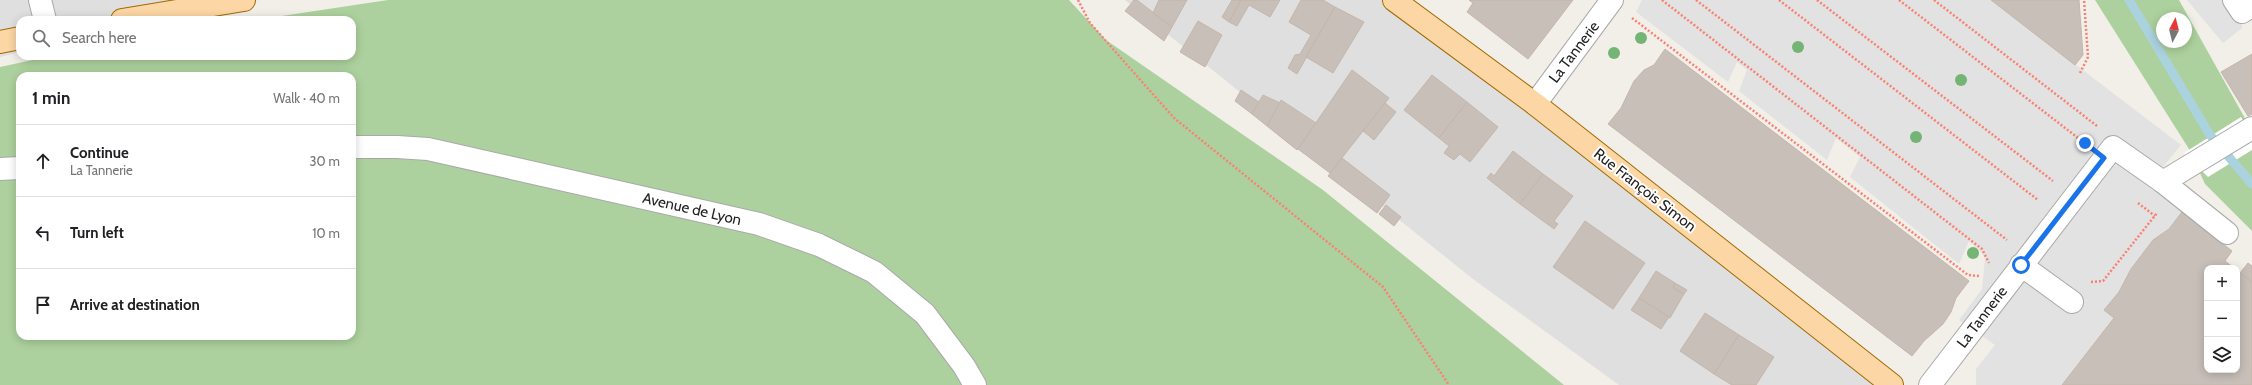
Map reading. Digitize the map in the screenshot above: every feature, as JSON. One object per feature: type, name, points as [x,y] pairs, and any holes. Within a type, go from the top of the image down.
[{"type":"main road","points":[[146,16],[244,0]]},
{"type":"main road","name":"Rue François Simon","points":[[1394,0],[1535,104],[1892,385]]},
{"type":"main road","points":[[0,42],[16,39]]},
{"type":"street","points":[[40,0],[44,16]]},
{"type":"street","name":"La Tannerie","points":[[1535,104],[1619,7]]},
{"type":"street","points":[[2227,233],[2164,182],[2185,167],[2252,128]]},
{"type":"street","name":"Avenue de Lyon","points":[[356,147],[397,146],[428,149],[759,224],[819,245],[874,272],[925,314],[964,366],[975,385]]},
{"type":"street","name":"La Tannerie","points":[[1930,385],[2112,147],[2164,182]]},
{"type":"street","points":[[0,169],[16,168]]},
{"type":"street","points":[[2021,265],[2072,302]]},
{"type":"path","points":[[1078,0],[1090,23],[1174,118],[1383,287],[1449,385]]},
{"type":"path","points":[[1662,0],[1982,249],[1991,266]]},
{"type":"path","points":[[1696,0],[2009,241]]},
{"type":"path","points":[[1779,0],[2040,201]]},
{"type":"path","points":[[1817,0],[2055,183]]},
{"type":"path","points":[[1898,0],[2104,158]]},
{"type":"path","points":[[1934,0],[2098,126]]},
{"type":"path","points":[[2080,73],[2088,57],[2084,0]]},
{"type":"path","points":[[1619,7],[1968,275],[1980,277]]},
{"type":"path","points":[[2138,203],[2155,216]]},
{"type":"shaded area","points":[[0,0],[259,0],[186,16],[16,16],[16,53],[0,57]]},
{"type":"shaded area","points":[[1125,0],[1394,0],[1892,385],[1619,385],[1473,279]]},
{"type":"shaded area","points":[[1642,0],[1991,0],[2181,145],[2148,185],[2182,212],[2169,229],[2153,240],[2131,269],[2119,292],[2104,310],[2114,318],[2062,385],[1976,385],[1976,369],[1995,345],[1959,320],[1982,289],[1985,258],[1980,251],[1969,241],[1959,264],[1850,177],[1860,157],[1836,138],[1827,160],[1739,91],[1747,70],[1737,62],[1728,82],[1636,12]]},
{"type":"shaded area","points":[[2187,0],[2234,0],[2242,12],[2242,28],[2223,43]]},
{"type":"green space","points":[[388,0],[1069,0],[1106,40],[1323,190],[1564,385],[0,385],[0,67],[32,60],[356,60],[356,16],[282,16]]},
{"type":"green space","points":[[2095,0],[2179,0],[2186,12],[2156,12],[2156,48],[2192,48],[2192,23],[2252,131],[2252,231],[2205,184],[2189,149]]},
{"type":"pier","points":[[2241,117],[2252,135],[2252,150],[2208,177],[2184,153]]},
{"type":"building","points":[[1134,0],[1137,0],[1172,27],[1164,41],[1125,11]]},
{"type":"building","points":[[1159,0],[1187,0],[1172,27],[1153,13]]},
{"type":"building","points":[[1232,0],[1241,0],[1229,22],[1222,17]]},
{"type":"building","points":[[1241,0],[1280,0],[1270,17],[1249,5],[1237,26],[1229,22]]},
{"type":"building","points":[[1301,0],[1323,0],[1335,7],[1297,74],[1288,68],[1295,55],[1300,54],[1311,35],[1289,22]]},
{"type":"building","points":[[1469,0],[1573,0],[1528,59],[1467,12],[1473,3]]},
{"type":"building","points":[[1991,0],[2079,0],[2083,55],[2075,65]]},
{"type":"building","points":[[1335,7],[1364,22],[1333,73],[1306,57]]},
{"type":"building","points":[[1198,21],[1222,35],[1205,67],[1180,52]]},
{"type":"building","points":[[1665,49],[1969,281],[1956,298],[1951,312],[1943,324],[1924,341],[1912,356],[1608,124],[1621,108],[1634,81],[1644,70],[1654,65]]},
{"type":"building","points":[[2252,54],[2252,114],[2248,116],[2221,72]]},
{"type":"building","points":[[1352,70],[1389,98],[1330,173],[1298,149]]},
{"type":"building","points":[[1432,75],[1467,102],[1439,138],[1404,110]]},
{"type":"building","points":[[1241,90],[1259,102],[1252,114],[1235,101]]},
{"type":"building","points":[[1263,95],[1280,103],[1267,126],[1252,114]]},
{"type":"building","points":[[1281,100],[1316,123],[1297,150],[1267,126]]},
{"type":"building","points":[[1467,102],[1498,127],[1470,162],[1460,154],[1454,160],[1444,153],[1449,146],[1439,138]]},
{"type":"building","points":[[1385,103],[1396,112],[1374,140],[1363,131]]},
{"type":"building","points":[[1513,151],[1543,174],[1520,204],[1487,178],[1491,173],[1494,176]]},
{"type":"building","points":[[1342,158],[1390,195],[1377,213],[1328,176]]},
{"type":"building","points":[[1543,174],[1573,196],[1554,221],[1558,224],[1554,229],[1520,204]]},
{"type":"building","points":[[1386,205],[1401,217],[1394,226],[1379,214]]},
{"type":"building","points":[[2182,212],[2232,251],[2225,261],[2230,265],[2204,265],[2204,373],[2240,373],[2240,272],[2252,282],[2252,385],[2062,385],[2114,318],[2104,310],[2119,292],[2131,269],[2153,240],[2169,229]]},
{"type":"building","points":[[1585,221],[1645,263],[1613,309],[1553,267]]},
{"type":"building","points":[[2248,263],[2252,266],[2252,282],[2240,273]]},
{"type":"building","points":[[1656,271],[1675,283],[1673,288],[1684,294],[1670,318],[1639,298]]},
{"type":"building","points":[[1675,283],[1687,290],[1684,294],[1673,288]]},
{"type":"building","points":[[1639,298],[1669,317],[1661,329],[1631,310]]},
{"type":"building","points":[[1705,313],[1739,335],[1714,374],[1680,351]]},
{"type":"building","points":[[1739,335],[1774,357],[1756,385],[1732,385],[1714,374]]},
{"type":"waterway","points":[[2129,0],[2210,135],[2252,184]]},
{"type":"route","points":[[2021,265],[2104,158],[2085,143]]}]
